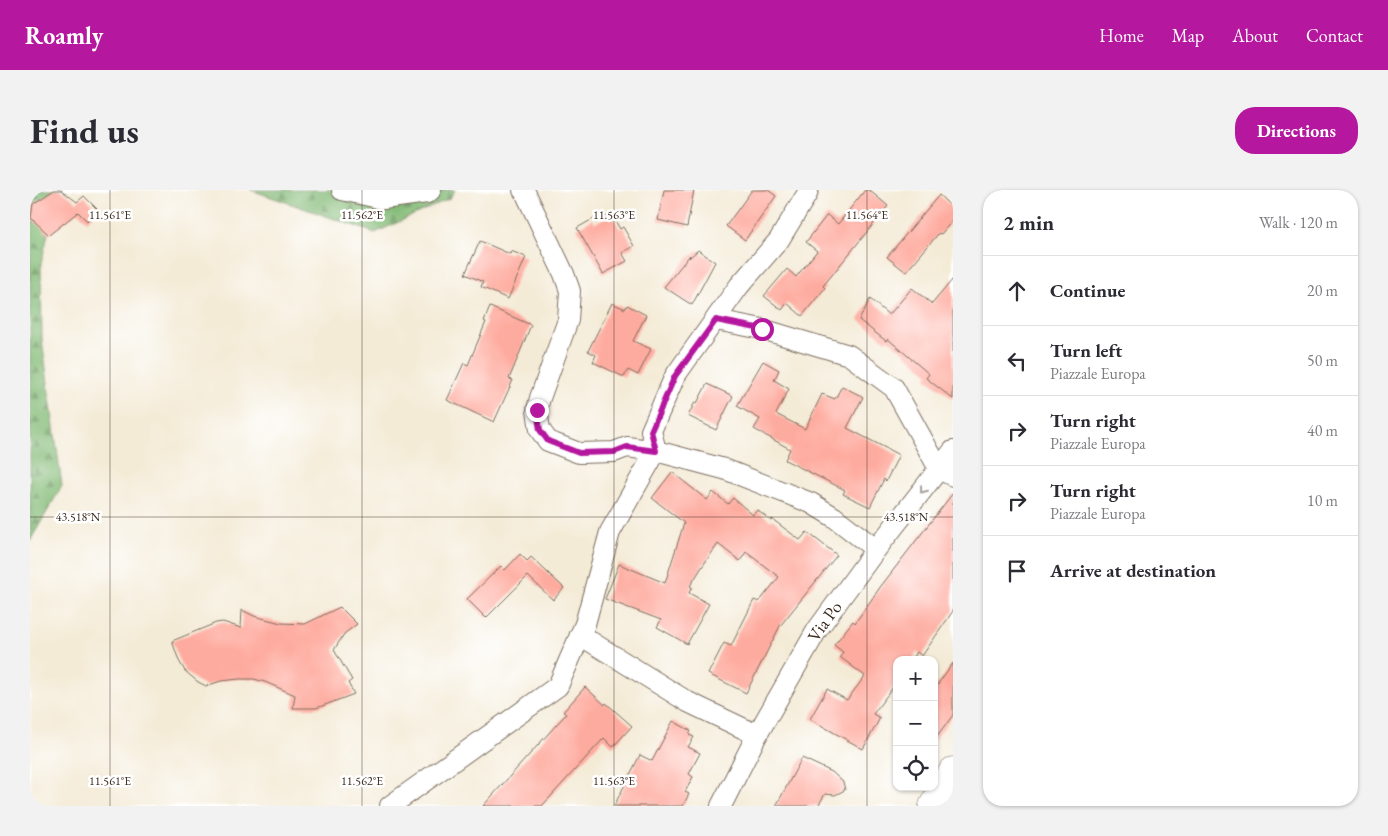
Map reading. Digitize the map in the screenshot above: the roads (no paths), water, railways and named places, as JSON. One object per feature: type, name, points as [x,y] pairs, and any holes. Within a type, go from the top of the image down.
[{"type":"street","points":[[342,190],[383,199],[427,193],[431,190]]},
{"type":"street","points":[[522,190],[525,192],[547,238],[570,291],[568,320],[537,410],[540,430],[548,441],[579,453],[614,452],[627,447],[656,451],[724,469],[811,503],[834,517],[869,544],[874,552]]},
{"type":"street","points":[[390,806],[558,686],[585,624],[610,532],[656,451],[651,431],[675,376],[739,286],[778,240],[808,190]]},
{"type":"street","points":[[716,320],[762,329],[849,355],[894,388],[946,472]]},
{"type":"street","name":"Via Po","points":[[721,806],[757,735],[817,630],[874,552],[946,472],[953,452]]},
{"type":"street","points":[[580,635],[688,702],[757,735]]},
{"type":"street","points":[[933,806],[953,771]]}]
